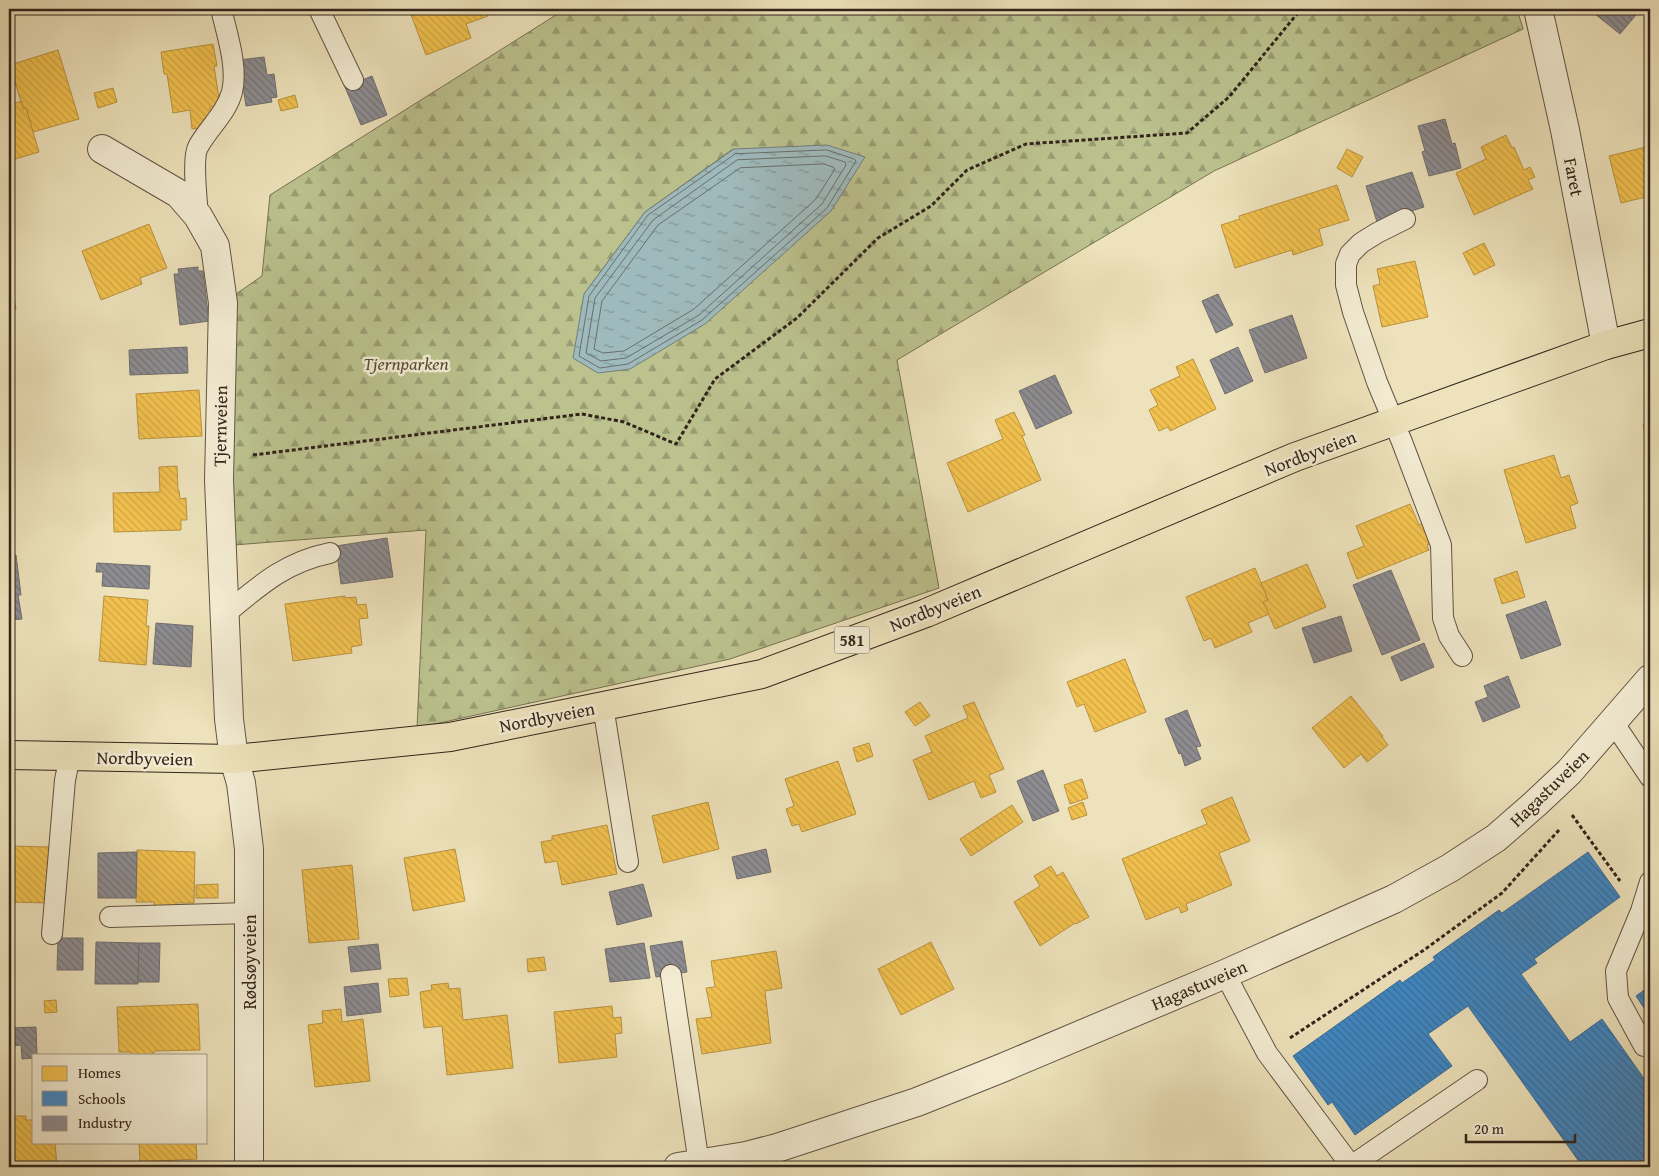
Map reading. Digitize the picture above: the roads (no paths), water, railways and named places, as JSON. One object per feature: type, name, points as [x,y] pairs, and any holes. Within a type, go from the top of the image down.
[{"type":"main road","name":"Nordbyveien","points":[[9,755],[234,759],[450,737],[762,674],[926,613],[1294,457],[1606,346],[1650,333]]},
{"type":"street","name":"Faret","points":[[1538,9],[1565,130],[1606,346]]},
{"type":"street","name":"Tjernveien","points":[[102,149],[180,194],[198,216],[215,246],[223,303],[219,480],[229,719],[234,759]]},
{"type":"street","name":"Hagastuveien","points":[[688,1165],[746,1156],[777,1148],[917,1102],[1225,974],[1394,899],[1450,868],[1488,843],[1535,804],[1569,772],[1650,680]]},
{"type":"street","name":"Rødsøyveien","points":[[234,759],[241,783],[249,849],[248,1167]]},
{"type":"lane","points":[[198,216],[197,149],[227,107],[232,90],[233,61],[221,9]]},
{"type":"lane","points":[[319,9],[353,80]]},
{"type":"lane","points":[[1405,219],[1377,233],[1350,254],[1346,264],[1346,285],[1353,312],[1377,382],[1394,420],[1440,545],[1443,618],[1449,636],[1462,656]]},
{"type":"lane","points":[[224,615],[271,576],[288,567],[330,553]]},
{"type":"lane","points":[[603,706],[628,862]]},
{"type":"lane","points":[[1613,722],[1650,777]]},
{"type":"lane","points":[[52,934],[65,780],[70,756]]},
{"type":"lane","points":[[1644,1046],[1618,998],[1616,972],[1641,911],[1650,882]]},
{"type":"lane","points":[[110,917],[249,913]]},
{"type":"lane","points":[[1225,974],[1267,1053],[1352,1166],[1477,1080]]},
{"type":"lane","points":[[671,975],[688,1165]]},
{"type":"water","points":[[827,145],[865,157],[831,211],[705,324],[630,369],[598,373],[573,358],[584,294],[645,212],[734,149]]},
{"type":"park label","name":"Tjernparken","points":[[406,363]]}]
